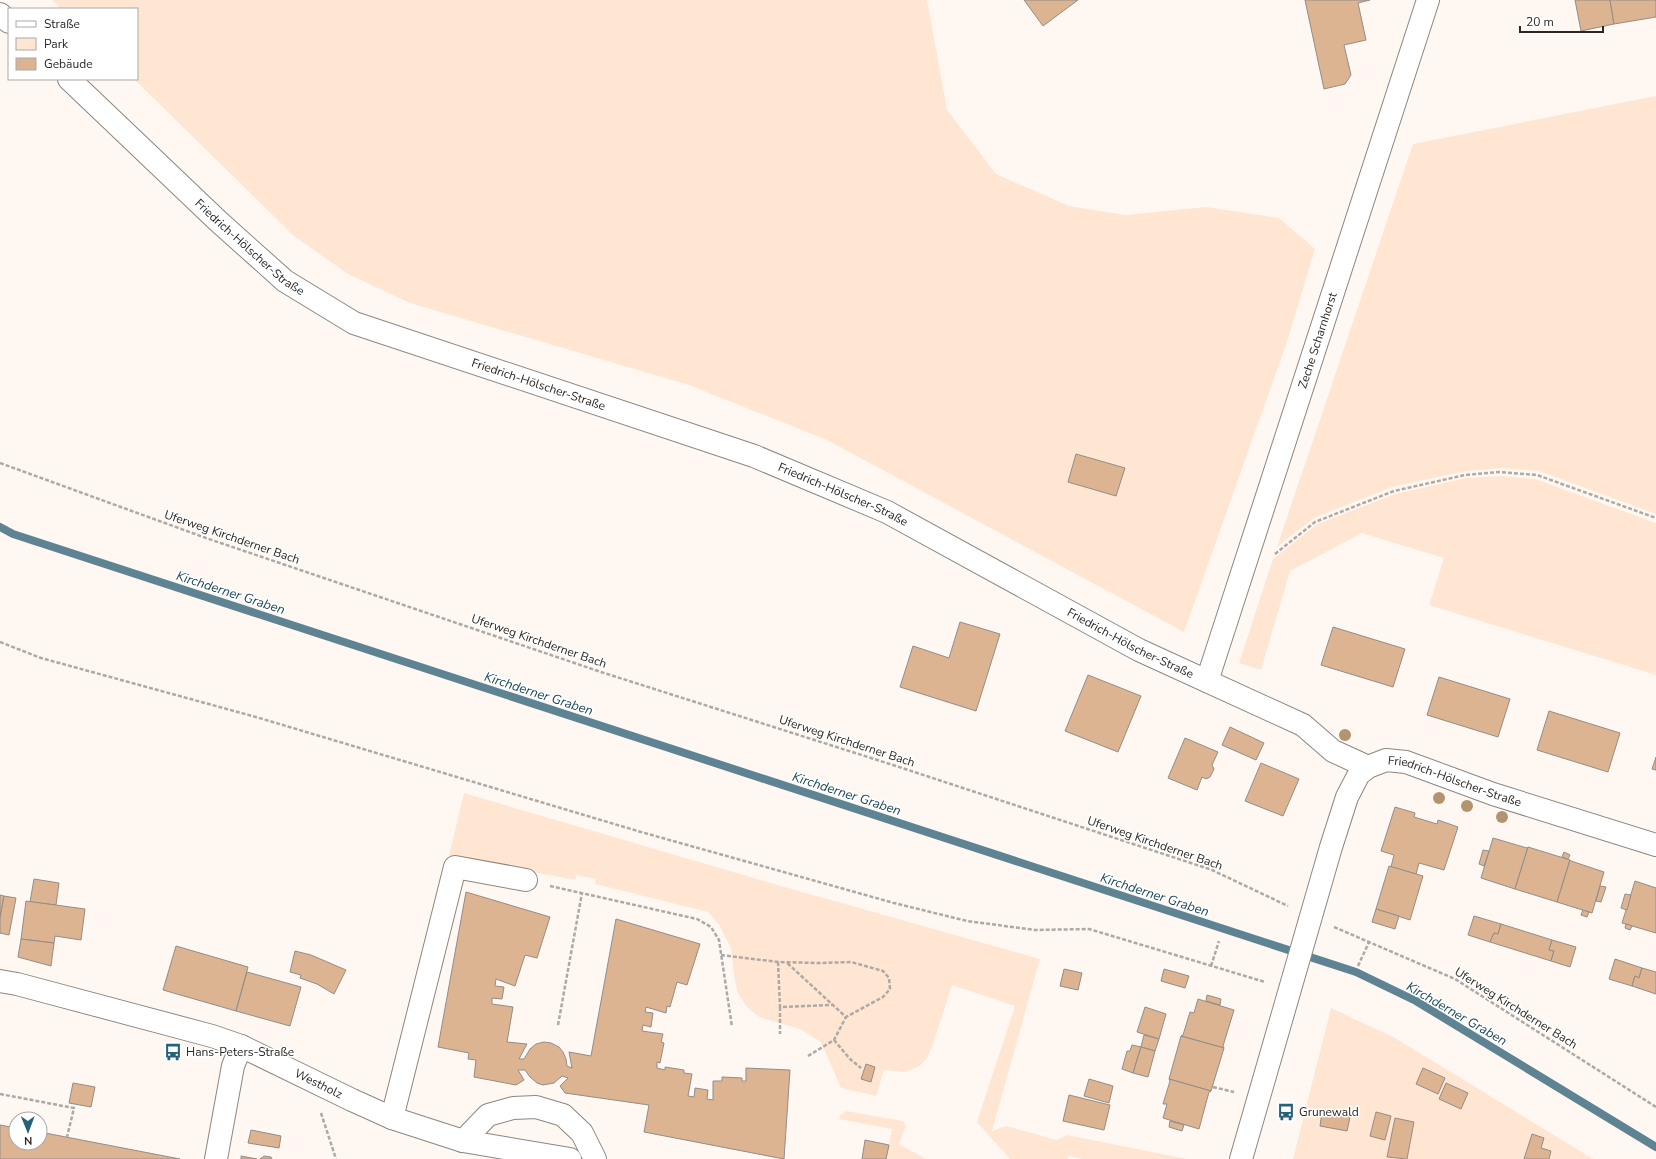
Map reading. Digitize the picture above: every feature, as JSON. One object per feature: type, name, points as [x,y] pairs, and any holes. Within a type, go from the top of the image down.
[{"type":"street","name":"Zeche Scharnhorst","points":[[1207,681],[1428,0]]},
{"type":"street","points":[[0,14],[8,21]]},
{"type":"street","name":"Friedrich-Hölscher-Straße","points":[[69,80],[212,216],[285,281],[354,323],[754,456],[879,509],[1140,650],[1302,725],[1333,751],[1368,767],[1386,760],[1406,762],[1493,794],[1656,845]]},
{"type":"street","points":[[1241,1159],[1347,796],[1359,774],[1368,767]]},
{"type":"street","points":[[392,1118],[455,867],[526,880]]},
{"type":"street","name":"Westholz","points":[[0,981],[17,984],[180,1026],[241,1046],[392,1118],[463,1141],[570,1159]]},
{"type":"street","points":[[216,1159],[233,1066],[241,1046]]},
{"type":"street","points":[[463,1141],[488,1115],[513,1108],[536,1107],[563,1114],[582,1133],[595,1159]]},
{"type":"path","name":"Uferweg Kirchderner Bach","points":[[0,463],[206,538],[601,672],[893,764],[1212,870],[1268,895],[1308,926],[1369,942],[1455,979],[1656,1107]]},
{"type":"path","points":[[1269,559],[1315,522],[1394,491],[1465,474],[1499,472],[1537,475],[1656,518]]},
{"type":"path","points":[[0,642],[40,658],[256,717],[618,825],[894,903],[967,921],[1035,930],[1088,929],[1269,984]]},
{"type":"path","points":[[526,880],[697,919],[711,926],[719,940],[732,1027]]},
{"type":"path","points":[[558,1025],[582,893]]},
{"type":"path","points":[[1211,966],[1219,941]]},
{"type":"path","points":[[1358,966],[1369,942]]},
{"type":"path","points":[[721,955],[778,962],[851,962],[883,971],[889,978],[890,989],[882,997],[846,1017],[834,1040],[808,1056]]},
{"type":"path","points":[[778,962],[780,1034]]},
{"type":"path","points":[[786,962],[846,1017]]},
{"type":"path","points":[[780,1008],[832,1005]]},
{"type":"path","points":[[834,1040],[850,1059],[861,1068]]},
{"type":"path","points":[[1213,1087],[1236,1093]]},
{"type":"path","points":[[0,1094],[74,1108],[67,1137]]},
{"type":"path","points":[[320,1109],[336,1159]]},
{"type":"green space","points":[[52,0],[927,0],[947,110],[996,174],[1069,206],[1125,215],[1206,207],[1279,218],[1315,249],[1287,342],[1184,632],[827,440],[689,385],[410,303],[348,274],[294,236],[135,80],[138,80],[138,8],[60,8]]},
{"type":"green space","points":[[1656,96],[1656,514],[1539,471],[1503,468],[1466,471],[1392,487],[1314,518],[1277,547],[1413,144]]},
{"type":"green space","points":[[1503,476],[1535,479],[1656,523],[1656,675],[1429,605],[1444,558],[1362,533],[1290,571],[1261,670],[1239,663],[1273,559],[1317,524],[1395,494],[1466,478]]},
{"type":"green space","points":[[464,793],[774,884],[1040,959],[992,1131],[1006,1126],[1057,1140],[1067,1135],[1187,1159],[1082,1159],[1068,1156],[1068,1159],[1010,1159],[977,1122],[1015,1006],[952,985],[932,1047],[927,1058],[918,1067],[904,1072],[884,1070],[876,1096],[841,1088],[821,1042],[800,1029],[759,1017],[747,1007],[738,994],[734,976],[731,948],[719,925],[708,912],[595,884],[596,879],[577,875],[575,880],[449,856]]},
{"type":"green space","points":[[1331,1008],[1395,1038],[1593,1159],[1293,1159]]},
{"type":"green space","points":[[846,1111],[903,1121],[906,1126],[899,1144],[926,1159],[886,1159],[892,1129],[839,1119],[840,1115]]},
{"type":"building","points":[[1024,0],[1078,0],[1043,26]]},
{"type":"building","points":[[1305,0],[1370,0],[1358,3],[1366,40],[1344,45],[1351,75],[1345,84],[1324,89]]},
{"type":"building","points":[[1575,0],[1610,0],[1614,24],[1581,31]]},
{"type":"building","points":[[1610,0],[1656,0],[1656,17],[1614,24]]},
{"type":"building","points":[[1076,454],[1125,468],[1116,496],[1068,482]]},
{"type":"building","points":[[960,622],[1000,634],[976,711],[900,687],[913,646],[949,658]]},
{"type":"building","points":[[1333,627],[1405,649],[1393,687],[1321,665]]},
{"type":"building","points":[[1088,675],[1141,696],[1118,752],[1065,731]]},
{"type":"building","points":[[1439,677],[1510,699],[1498,737],[1427,715]]},
{"type":"building","points":[[1549,711],[1620,733],[1608,772],[1537,750]]},
{"type":"building","points":[[1230,727],[1264,743],[1256,760],[1222,745]]},
{"type":"building","points":[[1185,738],[1218,752],[1212,765],[1214,769],[1210,777],[1206,779],[1202,777],[1197,790],[1168,778]]},
{"type":"building","points":[[1656,757],[1656,770],[1652,769]]},
{"type":"building","points":[[1261,763],[1299,779],[1283,816],[1245,801]]},
{"type":"building","points":[[1395,807],[1415,813],[1414,817],[1437,824],[1438,820],[1458,827],[1444,870],[1419,863],[1416,874],[1391,867],[1394,855],[1381,851]]},
{"type":"building","points":[[1493,838],[1527,848],[1528,847],[1515,889],[1481,878]]},
{"type":"building","points":[[1528,847],[1570,860],[1557,902],[1515,889]]},
{"type":"building","points":[[1483,850],[1489,851],[1484,866],[1479,864]]},
{"type":"building","points":[[1564,852],[1570,855],[1568,859],[1562,857]]},
{"type":"building","points":[[1570,860],[1604,872],[1592,913],[1557,902]]},
{"type":"building","points":[[1389,866],[1423,876],[1410,920],[1376,909]]},
{"type":"building","points":[[34,879],[59,883],[56,905],[30,902]]},
{"type":"building","points":[[1635,881],[1656,888],[1656,933],[1622,923]]},
{"type":"building","points":[[1600,886],[1606,887],[1601,902],[1596,901]]},
{"type":"building","points":[[466,892],[550,917],[537,958],[525,955],[515,986],[496,979],[495,986],[504,987],[502,999],[492,998],[492,1004],[513,1007],[507,1042],[527,1044],[519,1059],[524,1059],[530,1049],[536,1044],[544,1042],[551,1043],[559,1047],[566,1059],[567,1066],[572,1068],[569,1052],[591,1056],[616,919],[700,944],[687,985],[677,982],[670,1007],[667,1006],[666,1013],[646,1007],[645,1012],[653,1013],[651,1027],[643,1025],[642,1031],[663,1034],[661,1042],[664,1043],[660,1063],[657,1062],[657,1068],[665,1070],[665,1067],[684,1070],[684,1073],[692,1074],[688,1096],[694,1097],[695,1088],[708,1090],[707,1099],[713,1100],[713,1081],[722,1081],[722,1077],[742,1078],[742,1081],[746,1081],[746,1068],[790,1070],[784,1159],[644,1132],[649,1105],[565,1093],[560,1086],[568,1078],[562,1076],[554,1083],[543,1085],[537,1083],[525,1070],[518,1070],[524,1080],[516,1085],[474,1077],[476,1060],[468,1059],[469,1053],[438,1047]]},
{"type":"building","points":[[1625,894],[1631,895],[1627,910],[1621,908]]},
{"type":"building","points":[[0,895],[4,896],[0,918]]},
{"type":"building","points":[[4,896],[16,898],[9,935],[0,933],[0,918]]},
{"type":"building","points":[[26,901],[85,909],[81,940],[55,936],[54,943],[21,939]]},
{"type":"building","points":[[1376,909],[1399,916],[1395,929],[1372,922]]},
{"type":"building","points":[[1583,910],[1589,912],[1587,917],[1581,915]]},
{"type":"building","points":[[1474,916],[1501,924],[1498,934],[1494,933],[1490,942],[1468,935]]},
{"type":"building","points":[[1501,924],[1552,940],[1549,950],[1554,951],[1551,961],[1490,942],[1494,933],[1498,934]]},
{"type":"building","points":[[1626,924],[1632,926],[1630,930],[1625,928]]},
{"type":"building","points":[[21,939],[54,943],[51,966],[18,957]]},
{"type":"building","points":[[1552,940],[1576,947],[1570,967],[1551,961],[1554,951],[1549,950]]},
{"type":"building","points":[[176,946],[248,967],[236,1011],[163,990]]},
{"type":"building","points":[[295,951],[311,955],[346,970],[334,994],[317,984],[300,978],[301,975],[290,972]]},
{"type":"building","points":[[1615,959],[1642,968],[1639,978],[1635,976],[1632,986],[1609,979]]},
{"type":"building","points":[[1642,968],[1656,972],[1656,994],[1632,986],[1635,976],[1639,978]]},
{"type":"building","points":[[1064,969],[1082,973],[1078,990],[1060,986]]},
{"type":"building","points":[[1164,969],[1189,976],[1185,988],[1161,981]]},
{"type":"building","points":[[247,972],[301,987],[290,1026],[236,1011]]},
{"type":"building","points":[[1207,995],[1221,999],[1220,1005],[1206,1001]]},
{"type":"building","points":[[1198,999],[1234,1010],[1223,1046],[1224,1048],[1181,1036],[1183,1035],[1190,1012],[1194,1013]]},
{"type":"building","points":[[1145,1007],[1166,1014],[1159,1039],[1137,1032]]},
{"type":"building","points":[[1144,1035],[1159,1039],[1155,1051],[1141,1047]]},
{"type":"building","points":[[1181,1036],[1224,1048],[1211,1091],[1169,1079]]},
{"type":"building","points":[[1132,1045],[1141,1047],[1133,1073],[1122,1069],[1127,1051],[1130,1051]]},
{"type":"building","points":[[1141,1047],[1155,1051],[1148,1077],[1133,1073]]},
{"type":"building","points":[[866,1064],[875,1067],[871,1082],[861,1079]]},
{"type":"building","points":[[1423,1068],[1445,1078],[1438,1094],[1416,1084]]},
{"type":"building","points":[[1089,1079],[1113,1086],[1109,1103],[1084,1096]]},
{"type":"building","points":[[1169,1079],[1211,1091],[1209,1092],[1199,1129],[1163,1118],[1167,1104],[1163,1104],[1170,1081]]},
{"type":"building","points":[[73,1083],[95,1087],[91,1107],[69,1103]]},
{"type":"building","points":[[1446,1083],[1468,1093],[1461,1109],[1439,1099]]},
{"type":"building","points":[[1069,1095],[1110,1105],[1104,1130],[1063,1121]]},
{"type":"building","points":[[1322,1112],[1350,1117],[1347,1131],[1320,1126]]},
{"type":"building","points":[[1376,1112],[1391,1116],[1385,1140],[1370,1136]]},
{"type":"building","points":[[1395,1118],[1414,1122],[1407,1159],[1387,1157]]},
{"type":"building","points":[[1170,1121],[1184,1125],[1182,1131],[1169,1127]]},
{"type":"building","points":[[0,1125],[8,1126],[8,1151],[48,1151],[48,1134],[180,1159],[0,1159]]},
{"type":"building","points":[[251,1130],[281,1136],[279,1148],[248,1143]]},
{"type":"building","points":[[1532,1134],[1544,1138],[1541,1148],[1551,1151],[1549,1159],[1524,1159]]},
{"type":"building","points":[[865,1140],[889,1145],[886,1159],[862,1159]]},
{"type":"building","points":[[241,1156],[257,1159],[241,1159]]},
{"type":"building","points":[[264,1156],[271,1157],[272,1159],[260,1159]]},
{"type":"waterway","name":"Kirchderner Graben","points":[[0,527],[13,534],[1356,972],[1416,1001],[1656,1147]]},
{"type":"place","name":"Hans-Peters-Straße","points":[[173,1052]]},
{"type":"place","name":"Grunewald","points":[[1286,1112]]}]
